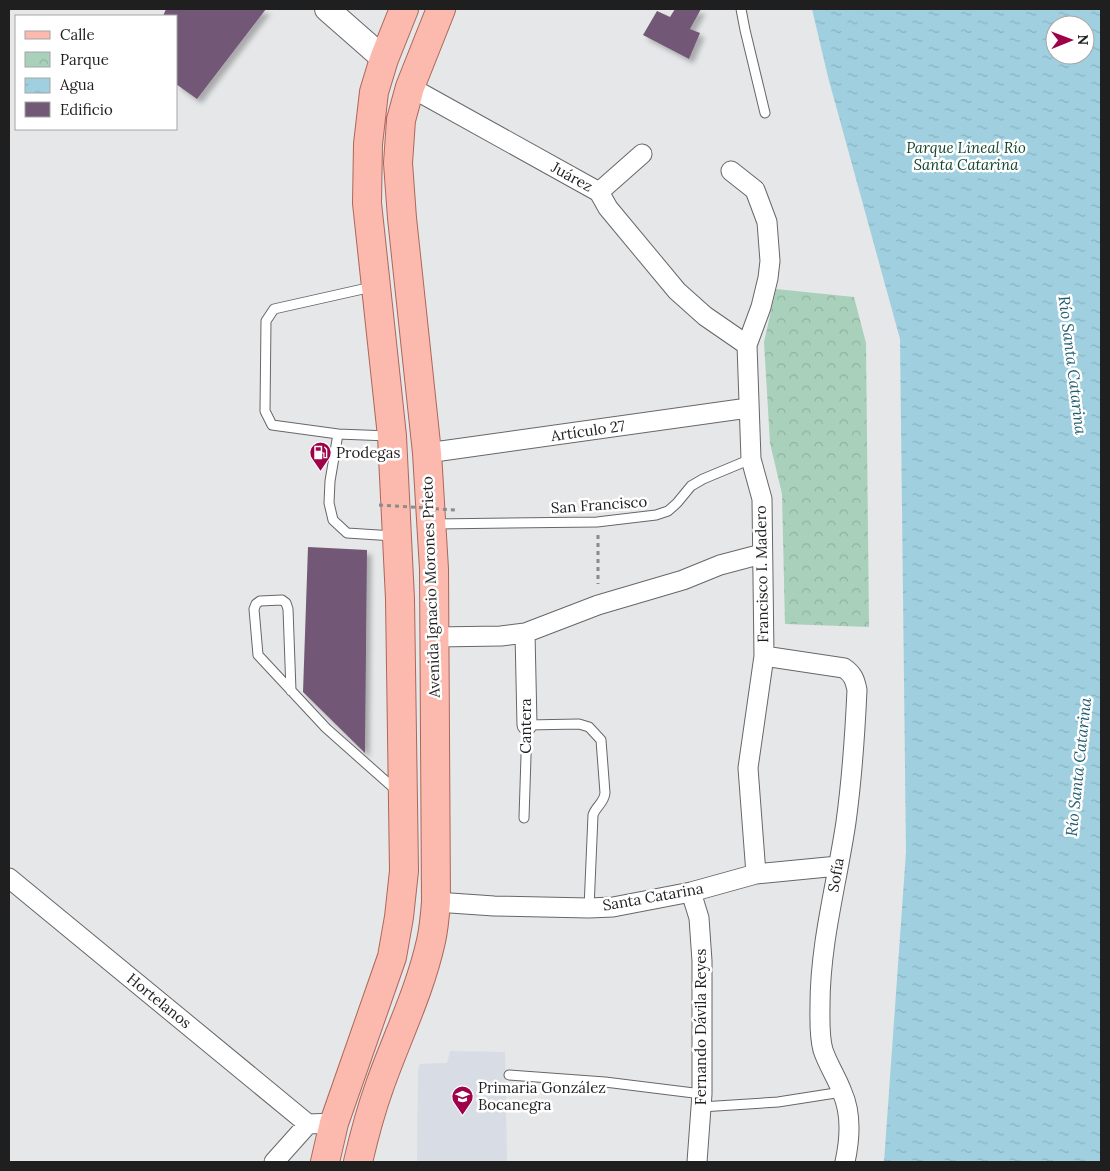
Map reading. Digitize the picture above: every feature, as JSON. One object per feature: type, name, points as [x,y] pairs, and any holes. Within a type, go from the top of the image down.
[{"type":"main road","points":[[325,1162],[321,1123],[392,957],[404,871],[400,599],[392,436],[367,203],[368,144],[374,92],[384,59],[404,9]]},
{"type":"main road","name":"Avenida Ignacio Morones Prieto","points":[[358,1162],[364,1134],[381,1084],[408,1016],[422,974],[432,939],[436,902],[432,524],[427,453],[398,163],[401,120],[410,87],[441,9]]},
{"type":"street","points":[[327,9],[384,59]]},
{"type":"street","name":"Juárez","points":[[410,87],[599,192],[614,215],[677,291],[705,316],[746,345]]},
{"type":"street","points":[[599,192],[642,154]]},
{"type":"street","name":"Francisco I. Madero","points":[[731,171],[755,190],[767,222],[770,262],[761,307],[746,345],[751,458],[762,499],[764,656],[748,768],[756,874]]},
{"type":"street","name":"Artículo 27","points":[[427,453],[748,408]]},
{"type":"street","points":[[434,637],[501,636],[525,633],[598,605],[683,580],[720,565],[762,554]]},
{"type":"street","name":"Cantera","points":[[525,633],[527,725]]},
{"type":"street","name":"Sofía","points":[[764,656],[844,668],[850,672],[855,680],[857,690],[854,754],[846,822],[826,936],[820,1002],[820,1027],[823,1050],[843,1092],[848,1114],[850,1133],[845,1162]]},
{"type":"street","name":"Santa Catarina","points":[[436,902],[494,906],[613,907],[691,892],[756,874],[838,866]]},
{"type":"street","name":"Hortelanos","points":[[9,878],[321,1123]]},
{"type":"street","name":"Fernando Dávila Reyes","points":[[691,892],[699,918],[702,961],[701,1100],[697,1162]]},
{"type":"street","points":[[274,1162],[321,1123]]},
{"type":"lane","points":[[741,9],[765,113]]},
{"type":"lane","points":[[363,289],[274,309],[266,320],[265,412],[272,425],[338,434],[392,436]]},
{"type":"lane","points":[[338,434],[330,481],[329,503],[333,520],[347,533],[397,536]]},
{"type":"lane","name":"San Francisco","points":[[432,524],[598,522],[656,515],[668,511],[691,486],[702,479],[751,458]]},
{"type":"lane","points":[[291,691],[288,610],[286,602],[282,600],[260,601],[254,609],[258,655],[291,691],[326,728],[403,795]]},
{"type":"lane","points":[[527,725],[580,724],[589,726],[600,740],[606,793],[605,799],[595,809],[593,815],[588,908]]},
{"type":"lane","name":"Cantera","points":[[524,818],[527,725]]},
{"type":"lane","points":[[509,1075],[605,1082],[701,1100],[778,1102],[843,1092]]},
{"type":"path","points":[[379,505],[456,510]]},
{"type":"path","points":[[598,522],[598,605]]},
{"type":"shaded area","name":"Primaria González Bocanegra","points":[[450,1051],[505,1052],[507,1162],[417,1162],[418,1070],[420,1064],[447,1063]]},
{"type":"green space","points":[[776,289],[854,297],[866,343],[869,627],[785,624],[782,494],[770,443],[764,342]]},
{"type":"water","name":"Río Santa Catarina","points":[[812,9],[1101,9],[1101,1162],[884,1162],[906,852],[900,339],[828,77]]},
{"type":"building","points":[[166,9],[266,9],[197,99],[178,85],[178,15],[163,15]]},
{"type":"building","points":[[675,9],[701,9],[690,29],[700,33],[689,59],[643,35],[657,11],[670,17]]},
{"type":"building","points":[[308,547],[367,550],[365,753],[303,692]]},
{"type":"place","name":"Prodegas","points":[[320,472]]},
{"type":"place","name":"Primaria González Bocanegra","points":[[462,1116]]},
{"type":"park label","name":"Parque Lineal Río Santa Catarina","points":[[966,156]]}]
